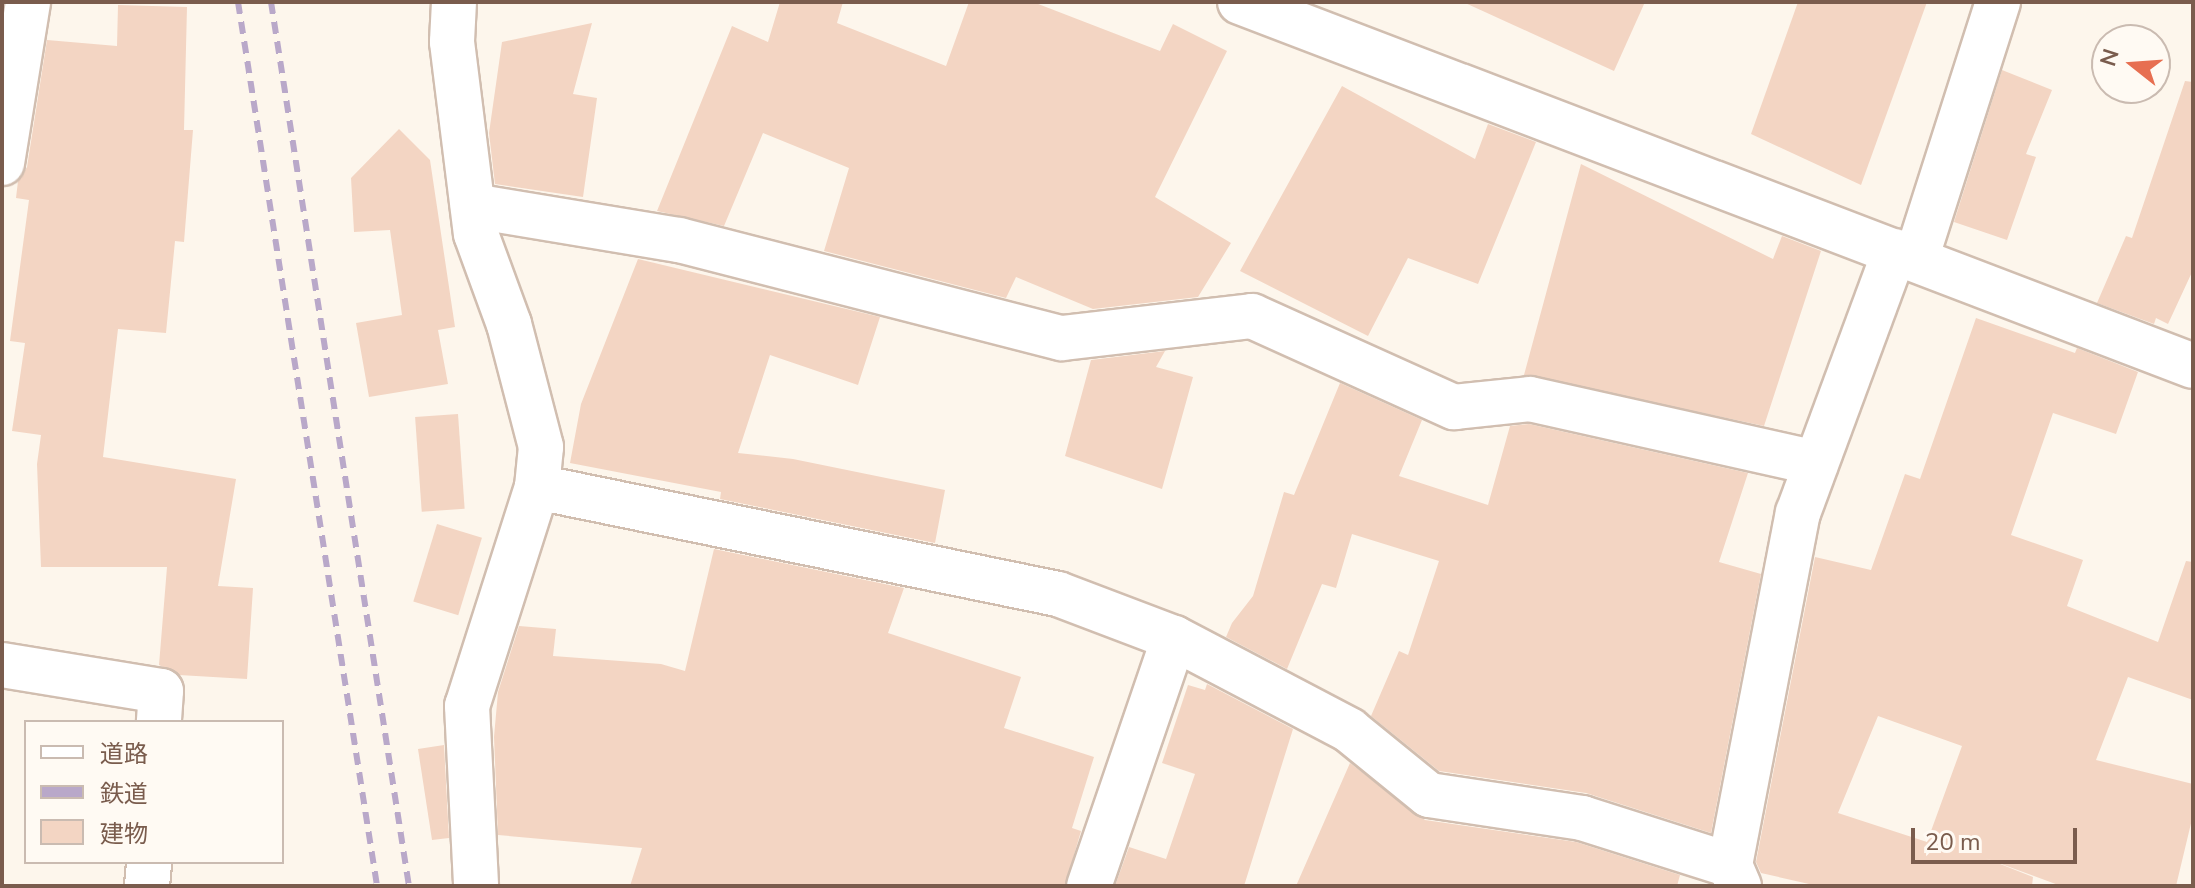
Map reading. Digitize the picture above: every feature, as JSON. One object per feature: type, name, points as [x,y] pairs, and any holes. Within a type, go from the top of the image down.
[{"type":"street","points":[[2,163],[28,2]]},
{"type":"street","points":[[454,2],[452,42],[476,234],[509,324],[541,447],[537,487],[467,706],[476,886]]},
{"type":"street","points":[[1240,2],[2193,366]]},
{"type":"street","points":[[537,487],[1058,594],[1174,638],[1349,730],[1429,795],[1582,818],[1734,876],[1798,513],[1816,463],[1905,255],[1998,2]]},
{"type":"street","points":[[473,206],[679,240],[1062,338],[1252,316],[1454,407],[1530,399],[1816,463]]},
{"type":"street","points":[[1089,886],[1174,638]]},
{"type":"street","points":[[2,665],[161,691],[159,720]]},
{"type":"street","points":[[147,886],[149,864]]},
{"type":"building","points":[[780,2],[843,2],[837,23],[946,66],[969,2],[1033,2],[1160,51],[1173,24],[1227,51],[1155,197],[1231,243],[1198,297],[1093,309],[1016,277],[1006,298],[824,251],[849,168],[763,133],[724,226],[657,211],[732,26],[768,42]]},
{"type":"building","points":[[1463,2],[1645,2],[1614,71]]},
{"type":"building","points":[[1798,2],[1927,2],[1861,185],[1751,134]]},
{"type":"building","points":[[118,5],[187,7],[184,130],[193,130],[184,242],[175,241],[166,333],[118,329],[103,457],[236,479],[218,586],[253,588],[247,679],[179,675],[159,665],[167,567],[41,567],[37,464],[41,435],[12,431],[25,343],[10,341],[29,200],[16,198],[18,181],[27,167],[47,40],[117,46]]},
{"type":"building","points":[[592,23],[573,94],[597,98],[583,197],[495,184],[489,133],[502,42]]},
{"type":"building","points":[[2002,70],[2052,90],[2026,154],[2036,157],[2007,240],[1954,222]]},
{"type":"building","points":[[2185,81],[2193,82],[2193,270],[2168,324],[2156,318],[2154,324],[2097,303],[2126,236],[2132,238]]},
{"type":"building","points":[[1342,86],[1475,159],[1488,124],[1536,142],[1478,284],[1408,258],[1368,336],[1240,271]]},
{"type":"building","points":[[399,129],[430,160],[455,327],[438,330],[448,384],[369,397],[356,323],[402,315],[390,230],[354,232],[351,178]]},
{"type":"building","points":[[1581,164],[1773,259],[1782,236],[1821,251],[1764,426],[1524,375]]},
{"type":"building","points":[[638,259],[880,317],[858,385],[770,355],[738,453],[793,459],[945,490],[935,543],[720,499],[721,492],[570,463],[581,404]]},
{"type":"building","points":[[1976,318],[2075,353],[2077,348],[2138,372],[2116,434],[2053,413],[2011,535],[2083,560],[2067,606],[2158,642],[2186,561],[2193,562],[2193,700],[2128,677],[2096,760],[2193,784],[2193,815],[2176,886],[2061,886],[1985,858],[2033,877],[2032,886],[1818,886],[1761,873],[1756,862],[1815,557],[1871,570],[1905,474],[1920,479]],"holes":[[[1878,716],[1962,746],[1927,842],[1838,813]]]},
{"type":"building","points":[[1165,351],[1156,367],[1193,377],[1162,489],[1065,456],[1091,360]]},
{"type":"building","points":[[1340,383],[1422,420],[1399,476],[1488,505],[1510,426],[1529,424],[1748,473],[1719,562],[1761,574],[1711,833],[1586,793],[1439,771],[1371,716],[1399,651],[1408,655],[1439,561],[1352,534],[1336,588],[1322,584],[1287,669],[1226,637],[1232,623],[1253,596],[1284,492],[1294,495]]},
{"type":"building","points":[[458,414],[465,509],[422,512],[415,417]]},
{"type":"building","points":[[437,524],[482,538],[458,615],[413,601]]},
{"type":"building","points":[[714,549],[904,588],[888,633],[1021,677],[1004,728],[1094,757],[1072,828],[1081,831],[1065,886],[630,886],[642,848],[498,835],[494,737],[498,692],[519,626],[556,629],[553,656],[661,664],[685,671]]},
{"type":"building","points":[[1207,684],[1293,729],[1244,886],[1115,886],[1129,847],[1166,859],[1195,774],[1162,763],[1188,685],[1205,690]]},
{"type":"building","points":[[444,745],[449,838],[432,840],[418,749]]},
{"type":"building","points":[[1350,763],[1425,820],[1576,842],[1680,875],[1677,886],[1296,886]]},
{"type":"railway","points":[[238,2],[377,886]]},
{"type":"railway","points":[[271,2],[409,886]]}]
